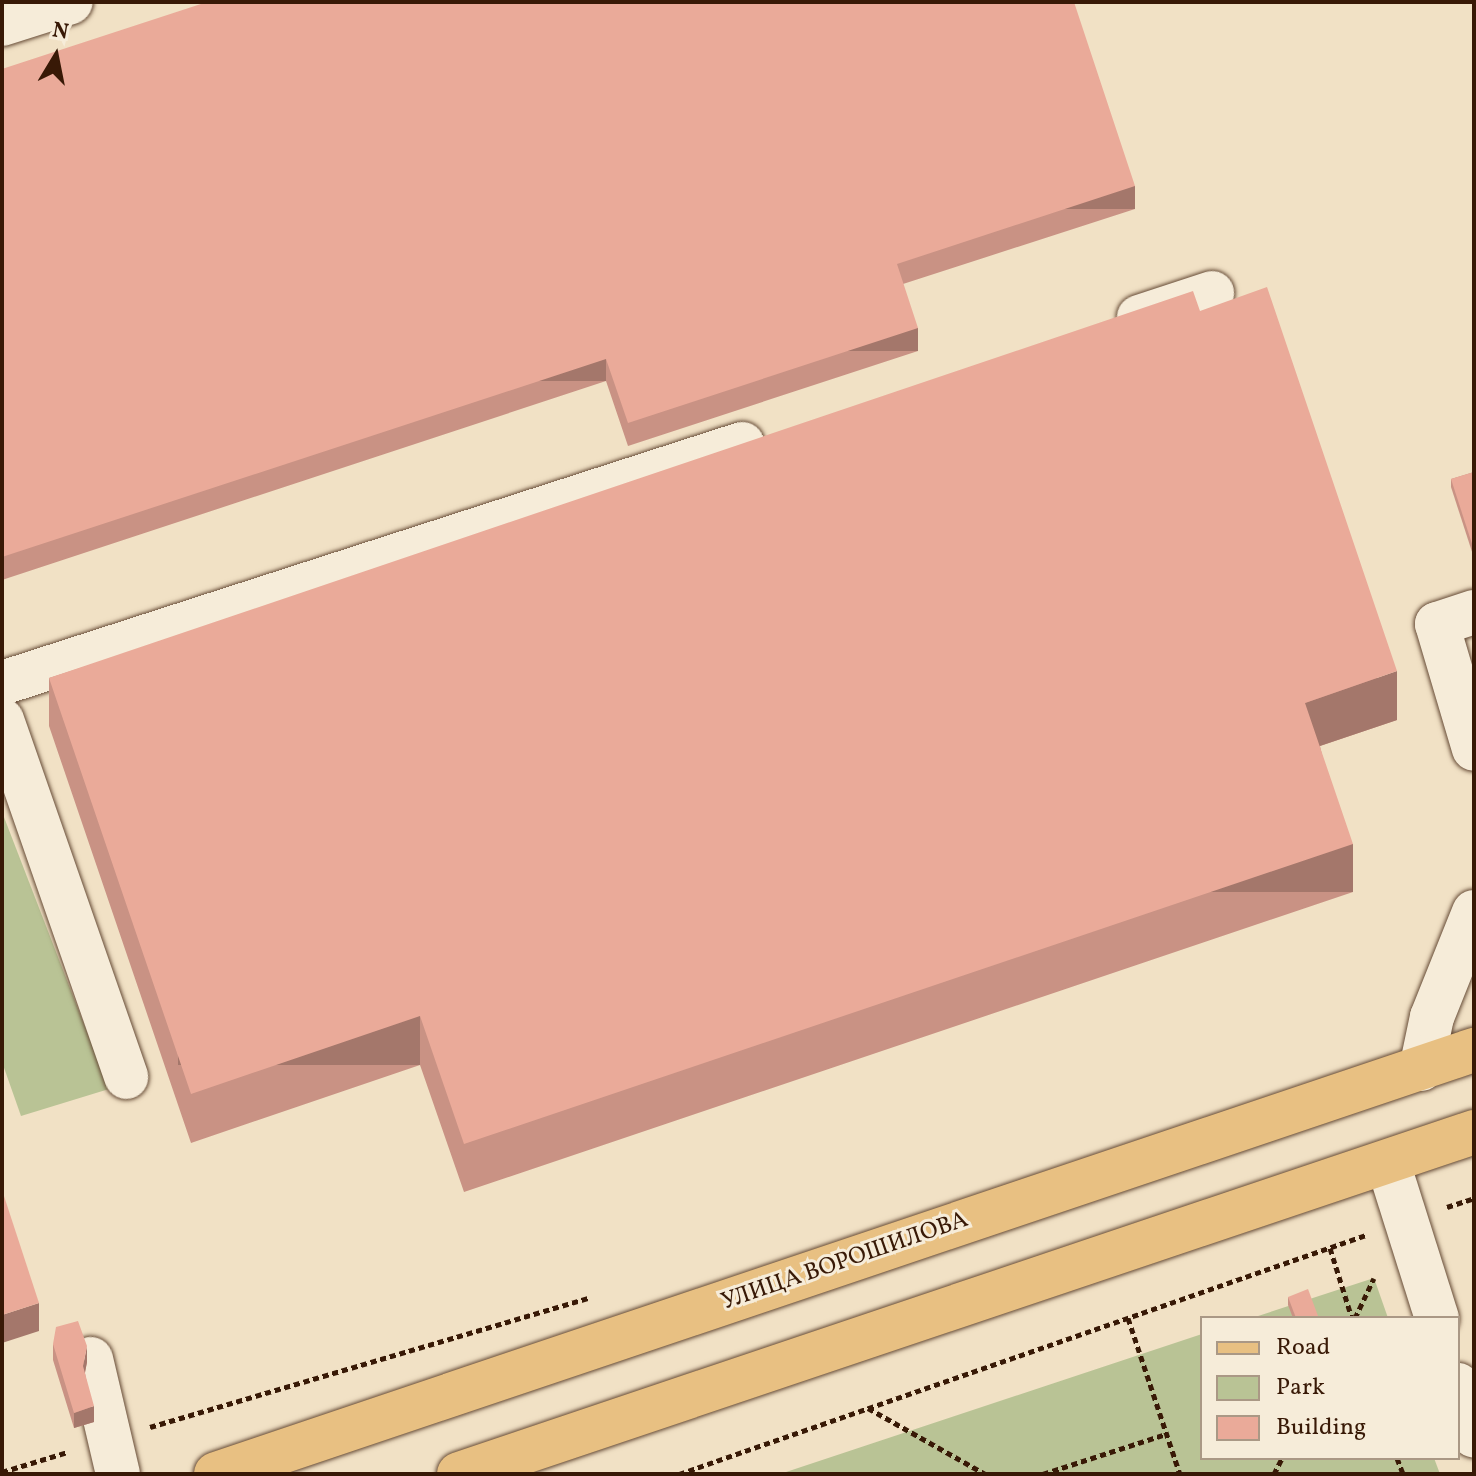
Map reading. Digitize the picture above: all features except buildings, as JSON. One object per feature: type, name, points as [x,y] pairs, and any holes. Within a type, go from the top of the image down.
[{"type":"main road","name":"УЛИЦА ВОРОШИЛОВА","points":[[216,1474],[1474,1050]]},
{"type":"main road","points":[[459,1474],[1474,1132]]},
{"type":"street","points":[[2,24],[71,2]]},
{"type":"street","points":[[1091,332],[1212,293]]},
{"type":"street","points":[[2,683],[788,429]]},
{"type":"street","points":[[1474,612],[1437,624],[1474,749]]},
{"type":"street","points":[[2,720],[126,1077]]},
{"type":"street","points":[[1421,1069],[1432,1017],[1474,912]]},
{"type":"street","points":[[1388,1163],[1436,1316]]},
{"type":"street","points":[[91,1359],[114,1457]]},
{"type":"street","points":[[1460,1391],[1474,1436]]},
{"type":"path","points":[[679,1474],[1474,1198]]},
{"type":"path","points":[[1330,1248],[1353,1316]]},
{"type":"path","points":[[1355,1316],[1374,1278]]},
{"type":"path","points":[[2,1472],[114,1457],[603,1294]]},
{"type":"path","points":[[1128,1318],[1180,1474]]},
{"type":"path","points":[[868,1408],[985,1474]]},
{"type":"path","points":[[1043,1474],[1166,1434]]},
{"type":"green space","points":[[2,812],[109,1089],[21,1116],[2,1062]]},
{"type":"green space","points":[[1374,1278],[1387,1316],[1258,1316]]},
{"type":"green space","points":[[1200,1335],[1200,1460],[1435,1460],[1440,1474],[780,1474]]}]
